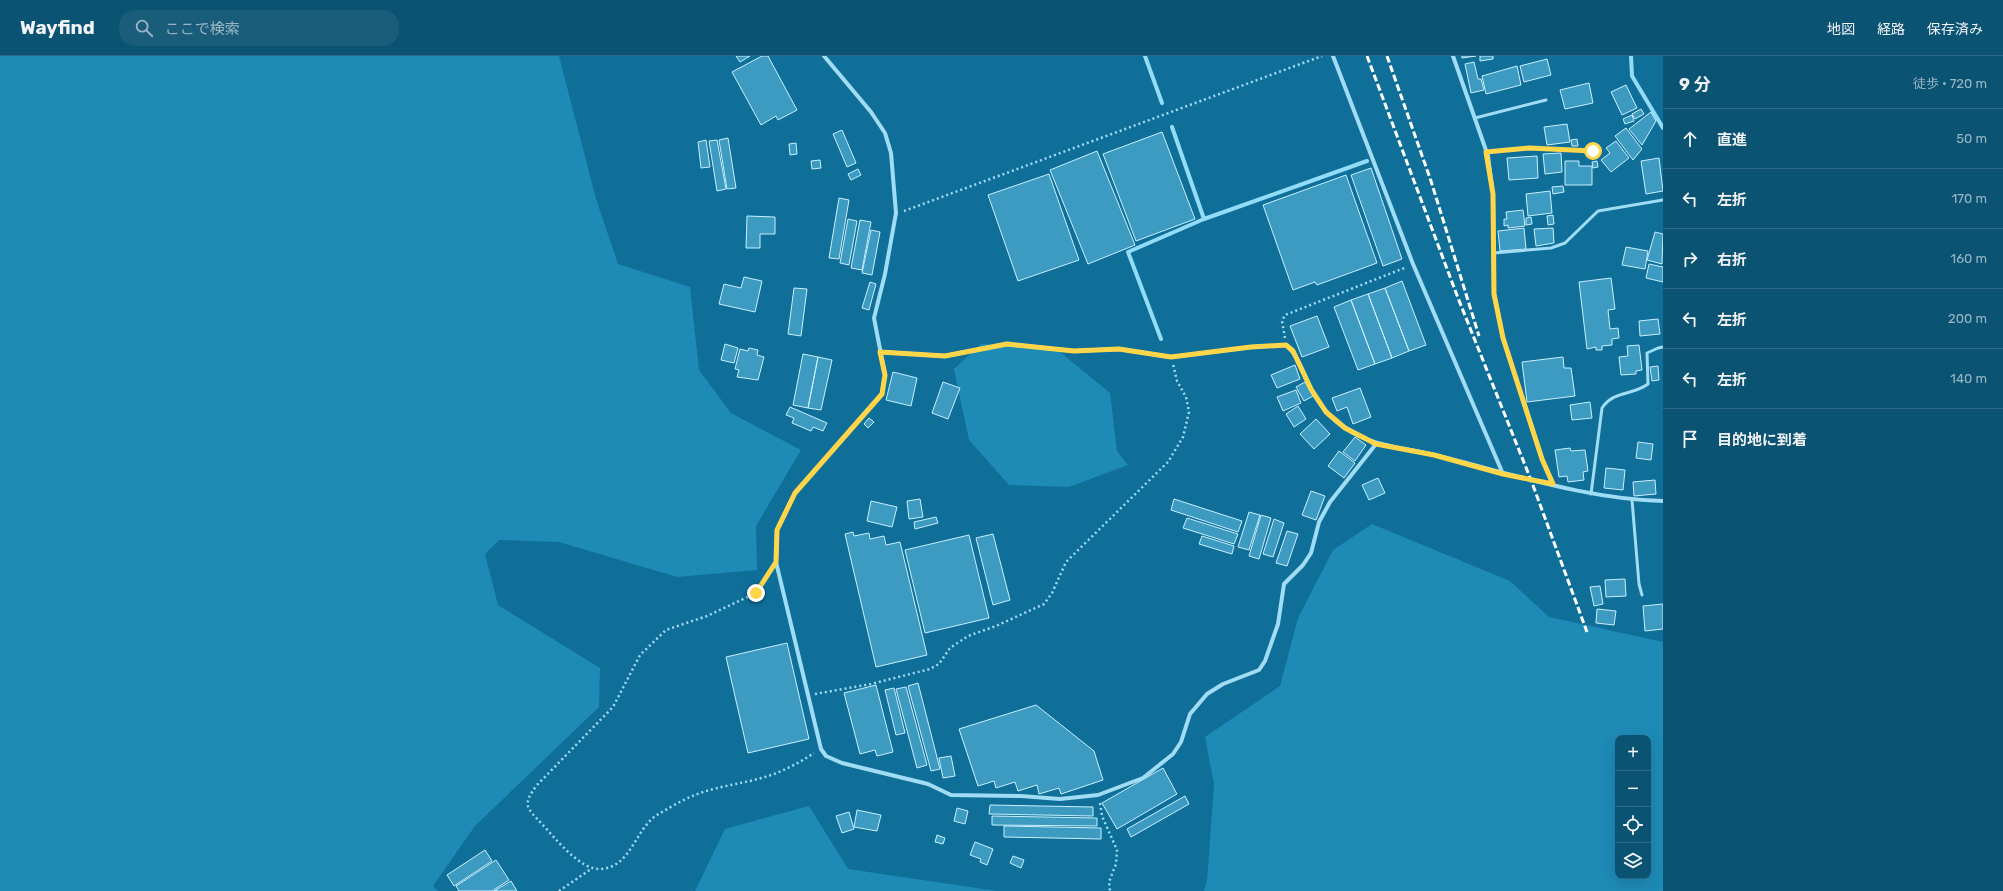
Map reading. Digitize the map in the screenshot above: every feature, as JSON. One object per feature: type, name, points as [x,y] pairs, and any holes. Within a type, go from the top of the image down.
[{"type":"street","points":[[824,56],[871,112],[885,133],[892,153],[896,213],[885,274],[874,318],[885,375],[882,394],[795,493],[777,530],[776,562],[821,749],[826,756],[842,763],[928,784],[951,795],[1021,796],[1060,799],[1098,795],[1143,778],[1173,754],[1182,742],[1190,714],[1207,694],[1223,684],[1259,670],[1265,661],[1278,624],[1284,584],[1303,565],[1311,553],[1319,522],[1330,502],[1376,444]]},
{"type":"street","points":[[1333,56],[1413,264],[1503,474]]},
{"type":"street","points":[[1453,56],[1486,152],[1493,194],[1494,294],[1503,338],[1542,459],[1553,484]]},
{"type":"street","points":[[880,352],[945,356],[1007,344],[1074,351],[1119,349],[1171,357],[1251,347],[1286,345],[1293,351],[1311,389],[1326,412],[1345,428],[1376,444],[1434,455],[1503,474],[1553,484],[1591,494],[1632,500],[1663,501]]},
{"type":"lane","points":[[1475,118],[1546,100]]},
{"type":"lane","points":[[1486,152],[1529,148],[1593,151]]},
{"type":"lane","points":[[1494,253],[1551,248],[1565,243],[1598,211],[1663,200]]},
{"type":"lane","points":[[1591,494],[1602,408],[1607,400],[1642,388],[1648,384],[1648,353],[1663,347]]},
{"type":"lane","points":[[1632,500],[1639,584],[1642,595]]},
{"type":"path","points":[[896,213],[1322,56]]},
{"type":"path","points":[[1286,345],[1282,321],[1285,315],[1413,264]]},
{"type":"path","points":[[809,696],[871,684],[930,669],[939,664],[950,648],[968,636],[996,626],[1044,604],[1052,593],[1066,562],[1168,462],[1182,438],[1189,412],[1186,397],[1177,380],[1171,357]]},
{"type":"path","points":[[591,869],[572,855],[530,812],[527,797],[613,707],[640,655],[666,630],[707,616],[756,593],[776,562]]},
{"type":"path","points":[[558,891],[591,869],[608,868],[622,862],[656,816],[695,795],[766,777],[797,764],[821,749]]},
{"type":"path","points":[[1098,795],[1102,816],[1117,850],[1116,864],[1109,882],[1110,891]]},
{"type":"shaded area","points":[[0,56],[559,56],[596,199],[618,264],[690,287],[699,370],[731,413],[801,450],[756,526],[757,570],[677,577],[559,542],[499,540],[485,554],[498,605],[600,668],[599,707],[475,826],[433,886],[438,891],[0,891]]},
{"type":"shaded area","points":[[981,344],[1054,347],[1110,393],[1117,451],[1128,465],[1069,487],[1009,485],[969,440],[954,369]]},
{"type":"shaded area","points":[[1372,524],[1510,581],[1549,617],[1663,642],[1663,891],[1204,891],[1207,881],[1214,784],[1205,737],[1280,686],[1298,618],[1333,550]]},
{"type":"shaded area","points":[[809,806],[848,869],[997,891],[695,891],[725,829]]},
{"type":"building","points":[[736,56],[750,56],[740,62]]},
{"type":"building","points":[[762,56],[768,56],[797,110],[778,120],[776,116],[761,125],[732,72]]},
{"type":"building","points":[[1462,56],[1476,56],[1462,58]]},
{"type":"building","points":[[1480,56],[1493,56],[1493,59],[1480,61]]},
{"type":"building","points":[[1547,59],[1551,75],[1524,82],[1520,66]]},
{"type":"building","points":[[1474,62],[1478,79],[1481,79],[1484,90],[1471,93],[1465,64]]},
{"type":"building","points":[[1517,66],[1521,85],[1486,94],[1482,76]]},
{"type":"building","points":[[1589,83],[1593,103],[1565,109],[1560,90]]},
{"type":"building","points":[[1626,85],[1637,108],[1622,115],[1611,92]]},
{"type":"building","points":[[1641,109],[1644,114],[1635,119],[1632,114]]},
{"type":"building","points":[[1651,112],[1656,121],[1642,145],[1629,129]]},
{"type":"building","points":[[1632,115],[1634,121],[1625,124],[1623,119]]},
{"type":"building","points":[[1567,124],[1570,142],[1547,145],[1544,127]]},
{"type":"building","points":[[1626,128],[1642,149],[1633,160],[1615,136]]},
{"type":"building","points":[[842,130],[856,163],[847,167],[833,134]]},
{"type":"building","points":[[1162,132],[1195,219],[1136,241],[1103,154]]},
{"type":"building","points":[[728,138],[736,188],[727,189],[719,140]]},
{"type":"building","points":[[1577,139],[1578,146],[1572,146],[1571,140]]},
{"type":"building","points":[[706,140],[710,167],[701,168],[698,142]]},
{"type":"building","points":[[717,140],[726,189],[717,191],[709,141]]},
{"type":"building","points":[[1616,141],[1629,158],[1611,172],[1601,160],[1610,153],[1606,148]]},
{"type":"building","points":[[796,143],[797,154],[790,155],[789,144]]},
{"type":"building","points":[[1097,151],[1135,245],[1088,264],[1050,170]]},
{"type":"building","points":[[1561,153],[1562,172],[1545,174],[1543,154]]},
{"type":"building","points":[[1537,156],[1538,178],[1509,180],[1507,158]]},
{"type":"building","points":[[1659,158],[1663,191],[1646,194],[1641,161]]},
{"type":"building","points":[[820,160],[821,168],[812,169],[811,161]]},
{"type":"building","points":[[1565,161],[1579,161],[1579,166],[1592,166],[1592,185],[1565,185]]},
{"type":"building","points":[[1597,161],[1598,167],[1593,168],[1592,162]]},
{"type":"building","points":[[1371,168],[1402,259],[1383,266],[1351,175]]},
{"type":"building","points":[[858,169],[861,175],[851,180],[848,174]]},
{"type":"building","points":[[1049,174],[1079,260],[1018,281],[988,195]]},
{"type":"building","points":[[1346,175],[1377,263],[1317,285],[1315,282],[1293,290],[1263,205]]},
{"type":"building","points":[[1563,186],[1564,192],[1553,194],[1552,187]]},
{"type":"building","points":[[1550,191],[1552,213],[1528,216],[1526,194]]},
{"type":"building","points":[[839,198],[849,200],[839,259],[829,258]]},
{"type":"building","points":[[1523,210],[1525,226],[1508,228],[1508,225],[1504,226],[1504,219],[1507,219],[1506,212]]},
{"type":"building","points":[[1553,215],[1554,224],[1548,225],[1547,216]]},
{"type":"building","points":[[747,216],[775,217],[775,234],[760,234],[760,248],[746,248]]},
{"type":"building","points":[[1531,217],[1532,224],[1526,225],[1526,218]]},
{"type":"building","points":[[848,219],[857,221],[849,265],[840,263]]},
{"type":"building","points":[[860,220],[871,222],[862,270],[851,268]]},
{"type":"building","points":[[1524,228],[1526,249],[1500,251],[1498,231]]},
{"type":"building","points":[[1553,228],[1554,243],[1536,246],[1534,229]]},
{"type":"building","points":[[871,230],[880,232],[872,275],[862,273]]},
{"type":"building","points":[[1655,232],[1663,234],[1662,264],[1647,260]]},
{"type":"building","points":[[1626,247],[1648,251],[1645,269],[1622,265]]},
{"type":"building","points":[[1649,264],[1663,267],[1663,282],[1646,278]]},
{"type":"building","points":[[744,277],[762,281],[755,312],[719,304],[724,284],[741,288]]},
{"type":"building","points":[[1611,278],[1615,309],[1608,310],[1610,329],[1618,328],[1619,338],[1612,339],[1612,345],[1602,346],[1602,350],[1596,350],[1596,347],[1587,349],[1579,282]]},
{"type":"building","points":[[1402,281],[1426,345],[1409,351],[1385,288]]},
{"type":"building","points":[[870,282],[876,284],[869,310],[862,308]]},
{"type":"building","points":[[794,288],[807,289],[801,336],[788,334]]},
{"type":"building","points":[[1385,288],[1409,351],[1392,358],[1368,294]]},
{"type":"building","points":[[1368,294],[1392,358],[1375,364],[1351,300]]},
{"type":"building","points":[[1351,300],[1375,364],[1358,370],[1334,307]]},
{"type":"building","points":[[1317,316],[1329,347],[1302,357],[1290,326]]},
{"type":"building","points":[[1658,319],[1660,334],[1640,336],[1639,321]]},
{"type":"building","points":[[725,344],[738,348],[734,363],[721,360]]},
{"type":"building","points":[[1639,345],[1642,370],[1636,371],[1636,374],[1621,375],[1619,357],[1628,356],[1627,346]]},
{"type":"building","points":[[749,348],[758,350],[757,355],[764,357],[758,380],[737,377],[739,370],[735,369],[740,349],[748,351]]},
{"type":"building","points":[[803,354],[818,357],[808,408],[793,405]]},
{"type":"building","points":[[818,357],[832,360],[821,410],[808,408]]},
{"type":"building","points":[[1563,357],[1564,368],[1571,368],[1575,396],[1527,402],[1522,362]]},
{"type":"building","points":[[1295,365],[1300,379],[1277,388],[1271,375]]},
{"type":"building","points":[[1658,366],[1659,380],[1652,381],[1650,367]]},
{"type":"building","points":[[893,372],[917,378],[911,406],[886,400]]},
{"type":"building","points":[[943,382],[960,388],[948,419],[932,413]]},
{"type":"building","points":[[1305,382],[1313,396],[1304,401],[1296,387]]},
{"type":"building","points":[[1360,388],[1371,417],[1353,424],[1347,407],[1337,411],[1332,398]]},
{"type":"building","points":[[1296,390],[1301,403],[1283,411],[1277,397]]},
{"type":"building","points":[[1590,402],[1592,418],[1572,420],[1570,405]]},
{"type":"building","points":[[1298,406],[1306,419],[1294,427],[1286,414]]},
{"type":"building","points":[[790,407],[827,423],[823,431],[813,427],[811,431],[792,423],[794,418],[786,415]]},
{"type":"building","points":[[869,418],[874,422],[868,428],[864,424]]},
{"type":"building","points":[[1316,419],[1330,434],[1314,449],[1300,434]]},
{"type":"building","points":[[1355,437],[1366,445],[1355,461],[1343,452]]},
{"type":"building","points":[[1638,442],[1653,444],[1651,460],[1636,458]]},
{"type":"building","points":[[1570,448],[1571,451],[1585,450],[1588,471],[1583,472],[1584,480],[1568,482],[1567,476],[1559,477],[1555,450]]},
{"type":"building","points":[[1339,451],[1355,463],[1344,478],[1328,466]]},
{"type":"building","points":[[1606,468],[1625,470],[1623,490],[1604,488]]},
{"type":"building","points":[[1378,478],[1385,493],[1369,500],[1362,485]]},
{"type":"building","points":[[1655,480],[1656,494],[1634,496],[1633,482]]},
{"type":"building","points":[[1311,491],[1325,496],[1316,520],[1302,515]]},
{"type":"building","points":[[920,499],[923,517],[909,519],[907,501]]},
{"type":"building","points":[[1174,499],[1242,521],[1238,532],[1171,510]]},
{"type":"building","points":[[871,501],[897,507],[892,527],[867,521]]},
{"type":"building","points":[[1249,512],[1260,515],[1249,550],[1238,547]]},
{"type":"building","points":[[1261,515],[1271,518],[1259,559],[1249,556]]},
{"type":"building","points":[[936,517],[938,523],[915,529],[914,522]]},
{"type":"building","points":[[1187,518],[1238,534],[1234,544],[1183,528]]},
{"type":"building","points":[[1274,519],[1284,523],[1273,557],[1263,554]]},
{"type":"building","points":[[1287,531],[1298,534],[1287,566],[1276,563]]},
{"type":"building","points":[[853,532],[854,536],[869,533],[870,539],[884,536],[886,545],[900,542],[927,655],[876,667],[845,534]]},
{"type":"building","points":[[993,534],[1010,600],[993,605],[976,538]]},
{"type":"building","points":[[969,535],[989,618],[925,633],[905,550]]},
{"type":"building","points":[[1202,536],[1234,546],[1232,554],[1199,544]]},
{"type":"building","points":[[1625,579],[1626,596],[1606,597],[1605,580]]},
{"type":"building","points":[[1600,586],[1603,604],[1594,606],[1590,587]]},
{"type":"building","points":[[1663,604],[1663,629],[1645,631],[1643,606]]},
{"type":"building","points":[[1597,609],[1616,611],[1614,625],[1596,623]]},
{"type":"building","points":[[787,643],[809,739],[748,753],[726,657]]},
{"type":"building","points":[[918,683],[940,769],[931,771],[908,686]]},
{"type":"building","points":[[876,685],[893,752],[877,756],[875,750],[860,754],[844,693]]},
{"type":"building","points":[[906,687],[927,765],[917,768],[896,689]]},
{"type":"building","points":[[894,688],[905,733],[896,735],[885,690]]},
{"type":"building","points":[[1036,705],[1094,751],[1103,780],[1061,794],[1059,788],[1039,794],[1037,785],[1018,791],[1015,782],[996,788],[994,781],[978,786],[959,729]]},
{"type":"building","points":[[951,756],[955,776],[943,778],[939,758]]},
{"type":"building","points":[[1163,768],[1177,794],[1117,829],[1102,803]]},
{"type":"building","points":[[1185,796],[1189,804],[1131,837],[1127,829]]},
{"type":"building","points":[[990,805],[1093,807],[1093,816],[989,814]]},
{"type":"building","points":[[957,808],[968,811],[965,824],[954,821]]},
{"type":"building","points":[[857,810],[881,815],[877,831],[854,827]]},
{"type":"building","points":[[849,812],[854,829],[842,833],[836,816]]},
{"type":"building","points":[[992,816],[1097,818],[1097,826],[992,825]]},
{"type":"building","points":[[1004,826],[1101,828],[1101,839],[1004,837]]},
{"type":"building","points":[[937,835],[945,838],[943,844],[935,842]]},
{"type":"building","points":[[975,842],[993,849],[987,865],[980,862],[981,859],[970,855]]},
{"type":"building","points":[[485,850],[492,861],[454,886],[447,875]]},
{"type":"building","points":[[1013,856],[1024,860],[1021,868],[1010,863]]},
{"type":"building","points":[[496,860],[509,880],[492,891],[459,891],[456,886]]},
{"type":"building","points":[[511,881],[517,891],[494,891]]},
{"type":"waterway","points":[[1145,56],[1162,103]]},
{"type":"waterway","points":[[1631,56],[1632,76],[1663,128]]},
{"type":"waterway","points":[[1172,127],[1204,219]]},
{"type":"waterway","points":[[1161,339],[1128,252],[1204,219],[1367,161]]},
{"type":"railway","points":[[1367,56],[1458,298],[1531,480],[1587,632]]},
{"type":"railway","points":[[1387,56],[1431,181],[1479,336]]},
{"type":"route","points":[[756,593],[776,562],[777,530],[795,493],[882,394],[885,375],[880,352],[945,356],[1007,344],[1074,351],[1119,349],[1171,357],[1251,347],[1286,345],[1293,351],[1311,389],[1326,412],[1345,428],[1376,444],[1434,455],[1503,474],[1553,484],[1542,459],[1503,338],[1494,294],[1493,194],[1488,156],[1486,152],[1529,148],[1593,151]]}]
